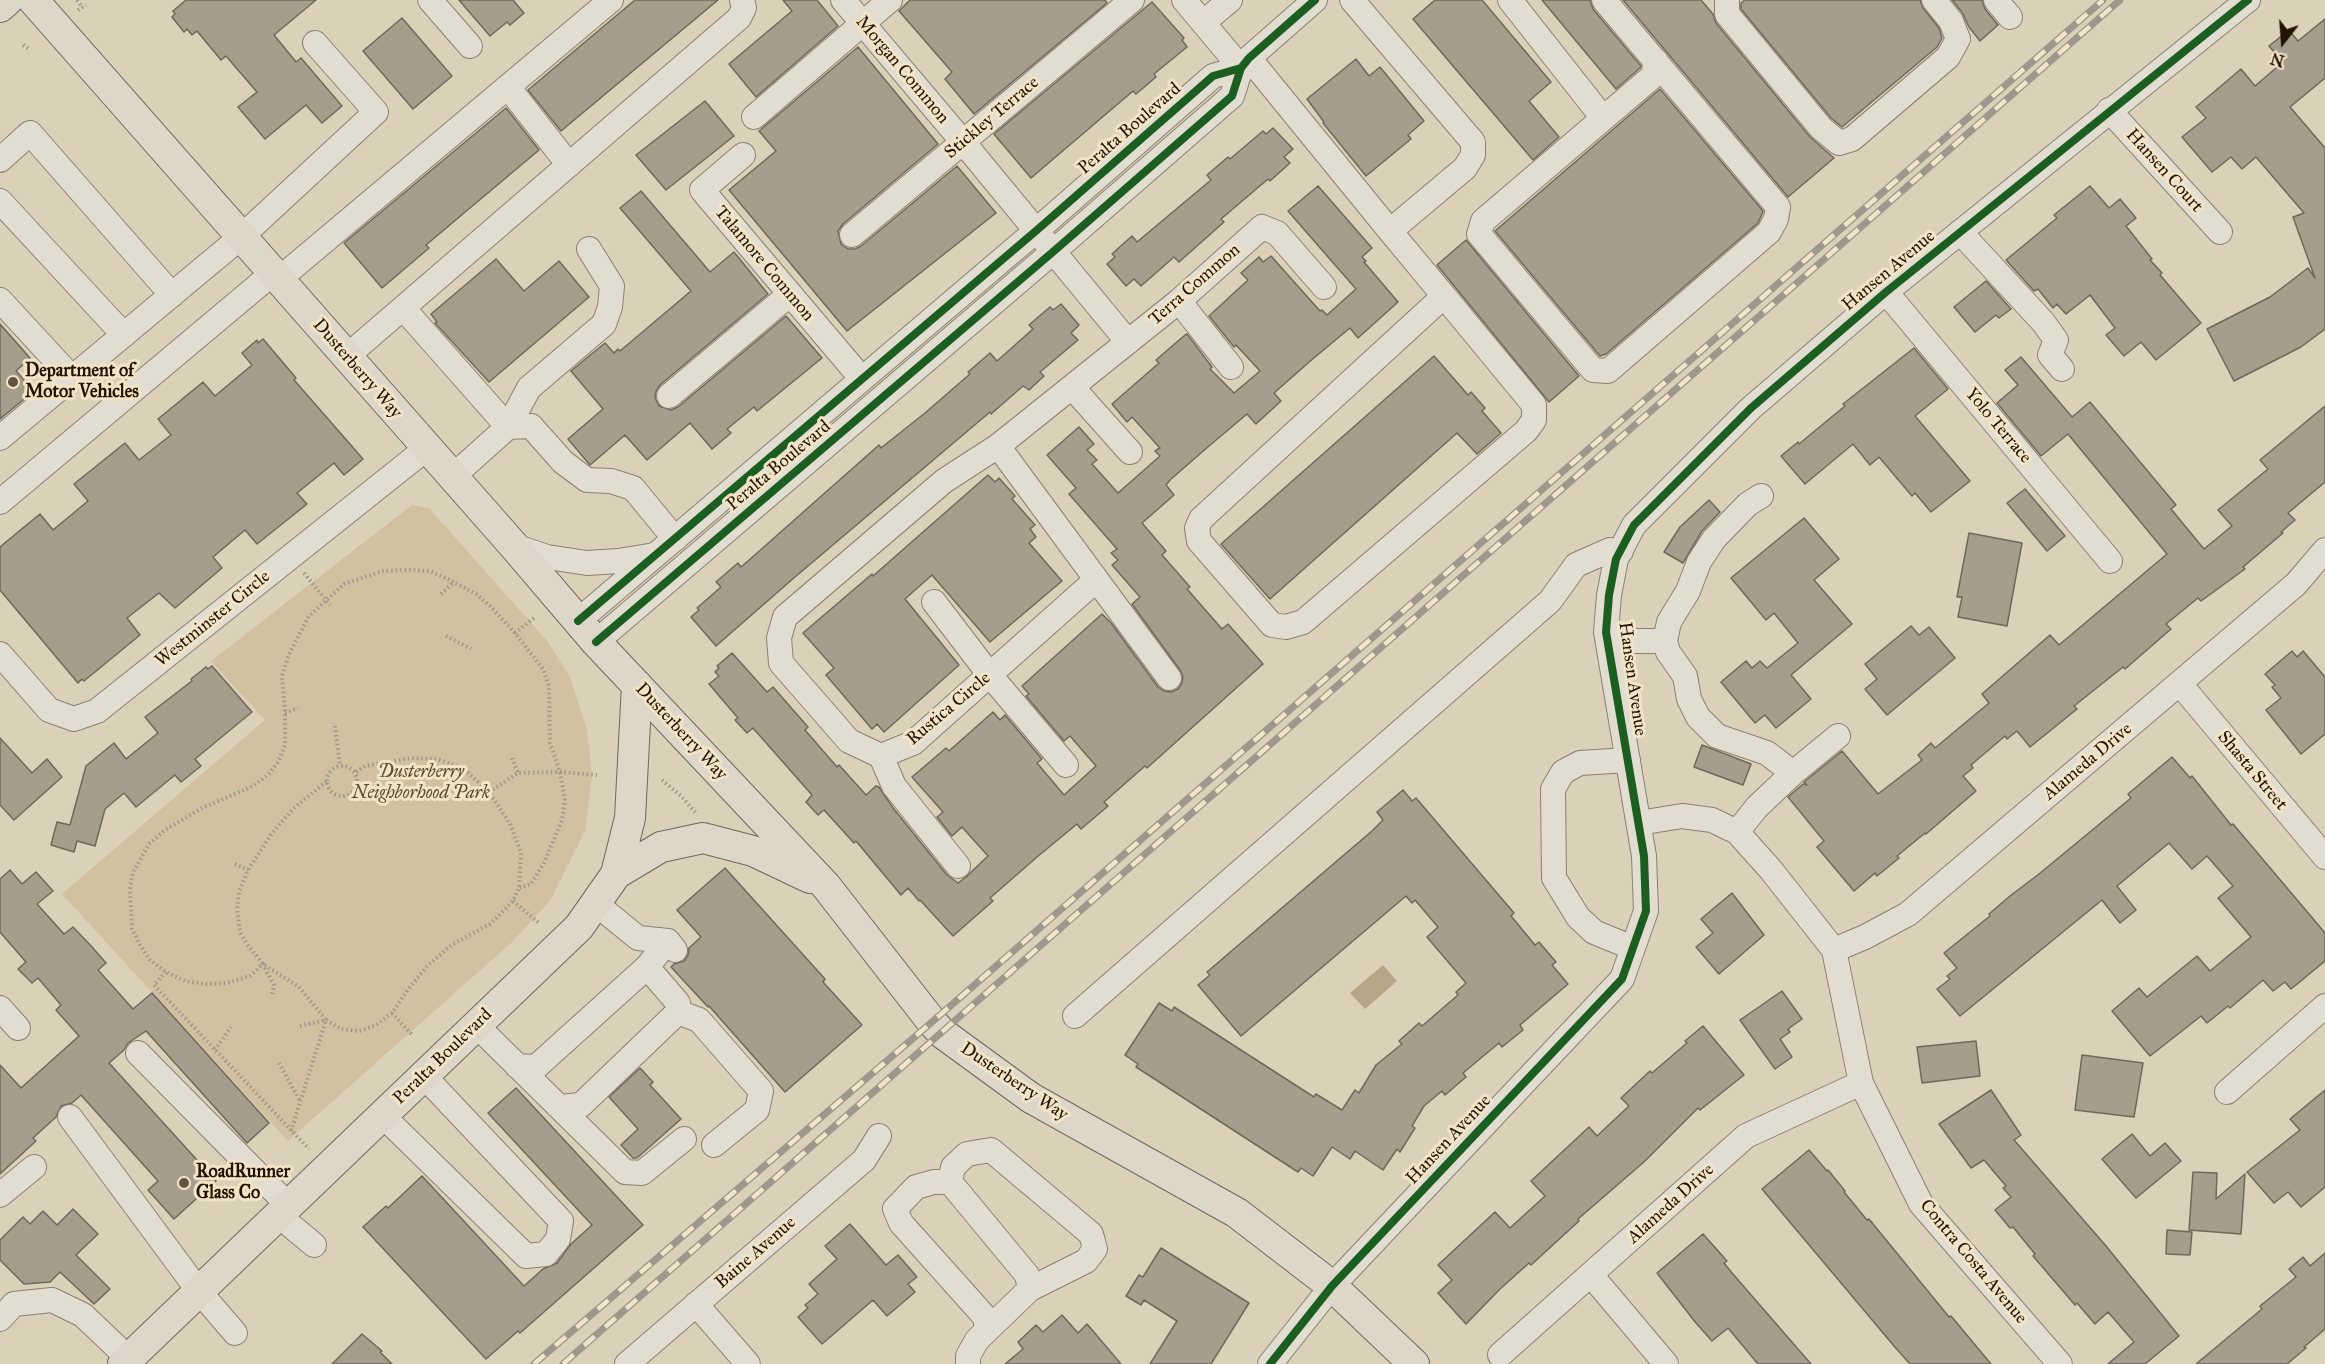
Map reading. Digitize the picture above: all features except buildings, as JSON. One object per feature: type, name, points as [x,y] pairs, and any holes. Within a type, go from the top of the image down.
[{"type":"main road","points":[[0,7],[8,0]]},
{"type":"main road","name":"Dusterberry Way","points":[[33,0],[587,632],[826,886],[942,1033],[1031,1098],[1237,1213],[1332,1286],[1414,1364]]},
{"type":"main road","name":"Peralta Boulevard","points":[[125,1361],[579,927],[616,874],[630,818],[637,685]]},
{"type":"main road","points":[[616,874],[661,847],[703,838],[753,851],[826,886]]},
{"type":"street","points":[[0,502],[508,87],[611,0]]},
{"type":"street","points":[[346,357],[740,18],[744,8],[742,0]]},
{"type":"street","name":"Morgan Common","points":[[843,0],[1128,342]]},
{"type":"street","points":[[754,117],[890,0]]},
{"type":"street","name":"Stickley Terrace","points":[[852,235],[1132,0]]},
{"type":"street","points":[[1185,0],[1245,63],[1390,231],[1444,296],[1534,405],[1534,420],[1526,431],[1304,622],[1286,627],[1272,625],[1199,542],[1197,528],[1201,519],[1444,296]]},
{"type":"street","points":[[1204,22],[1230,0]]},
{"type":"street","name":"Peralta Boulevard","points":[[587,632],[666,547],[1213,76],[1245,63],[1315,0]]},
{"type":"street","points":[[1352,0],[1473,142],[1473,155],[1465,168],[1390,231]]},
{"type":"street","points":[[1510,0],[1595,108]]},
{"type":"street","points":[[1604,0],[1656,61],[1778,207],[1776,219],[1769,232],[1608,371],[1593,370],[1479,234],[1482,221],[1653,76],[1656,61]]},
{"type":"street","points":[[1727,0],[1727,14],[1821,128],[1839,143],[1852,139],[1948,57],[1958,39],[1951,21],[1934,0]]},
{"type":"street","name":"Hansen Avenue","points":[[1270,1364],[1332,1286],[1622,979],[1646,911],[1644,856],[1606,632],[1609,595],[1616,559],[1634,525],[1750,408],[1886,292],[2248,0]]},
{"type":"street","points":[[438,3],[470,46]]},
{"type":"street","points":[[0,438],[241,237],[376,112],[315,43]]},
{"type":"street","name":"Peralta Boulevard","points":[[587,632],[1054,251],[1232,96],[1245,63]]},
{"type":"street","points":[[508,87],[569,165]]},
{"type":"street","name":"Hansen Court","points":[[2109,111],[2220,232]]},
{"type":"street","points":[[0,160],[30,133],[172,295]]},
{"type":"street","name":"Talamore Common","points":[[743,156],[702,190],[862,379]]},
{"type":"street","points":[[0,201],[124,335]]},
{"type":"street","name":"Terra Common","points":[[1128,342],[1179,301],[1262,227],[1277,233],[1324,287]]},
{"type":"street","points":[[1960,232],[2043,322],[2056,340],[2050,355],[2062,369]]},
{"type":"street","points":[[452,477],[508,427],[529,387],[604,324],[610,308],[612,286],[589,249]]},
{"type":"street","name":"Yolo Terrace","points":[[1886,292],[2110,561]]},
{"type":"street","points":[[669,396],[790,294]]},
{"type":"street","points":[[0,300],[72,378]]},
{"type":"street","points":[[1179,301],[1231,368]]},
{"type":"street","points":[[403,308],[508,427]]},
{"type":"street","points":[[958,866],[894,786],[881,756],[849,741],[781,663],[779,638],[786,617],[944,481],[998,446],[1128,342]]},
{"type":"street","points":[[1072,387],[1130,452]]},
{"type":"street","points":[[508,427],[531,426],[562,462],[587,480],[611,481],[633,488],[666,547],[618,561],[587,563],[548,557],[514,546]]},
{"type":"street","points":[[998,446],[1169,678]]},
{"type":"street","name":"Westminster Circle","points":[[0,654],[49,710],[74,720],[97,711],[426,448]]},
{"type":"street","points":[[1761,496],[1748,504],[1714,539],[1699,562],[1688,591],[1669,622],[1665,641],[1668,651],[1685,676],[1689,699],[1698,717],[1717,736],[1767,753],[1793,773]]},
{"type":"street","points":[[1076,1016],[1550,600],[1576,565],[1610,550],[1621,551]]},
{"type":"street","name":"Alameda Drive","points":[[1834,950],[1866,937],[1908,914],[2296,584],[2325,550]]},
{"type":"street","name":"Rustica Circle","points":[[881,756],[913,743],[1096,580]]},
{"type":"street","points":[[934,602],[989,675],[1066,765]]},
{"type":"street","points":[[1608,641],[1665,641]]},
{"type":"street","name":"Shasta Street","points":[[2180,684],[2325,857]]},
{"type":"street","points":[[1737,831],[1757,807],[1793,773],[1838,736]]},
{"type":"street","points":[[1628,760],[1580,763],[1563,772],[1553,789],[1554,878],[1578,917],[1594,932],[1633,948]]},
{"type":"street","name":"Contra Costa Avenue","points":[[1640,823],[1682,816],[1712,820],[1737,831],[1834,950],[1861,1083],[1921,1203],[2060,1364]]},
{"type":"street","points":[[517,1066],[536,1067],[647,966],[673,947],[638,938],[595,903]]},
{"type":"street","points":[[559,1107],[581,1105],[678,1012],[678,1003],[647,966]]},
{"type":"street","points":[[2227,1092],[2325,1006]]},
{"type":"street","points":[[0,1008],[18,1028]]},
{"type":"street","points":[[678,1012],[699,1020],[761,1091],[757,1110],[714,1145]]},
{"type":"street","points":[[476,1025],[625,1172],[642,1173],[684,1139]]},
{"type":"street","points":[[138,1053],[314,1245]]},
{"type":"street","points":[[382,1115],[526,1256],[546,1254],[558,1239],[561,1221],[423,1075]]},
{"type":"street","name":"Alameda Drive","points":[[1500,1355],[1746,1136],[1861,1083]]},
{"type":"street","points":[[70,1117],[198,1290],[235,1333]]},
{"type":"street","name":"Baine Avenue","points":[[639,1360],[696,1304],[864,1160],[879,1136]]},
{"type":"street","points":[[950,1182],[953,1167],[967,1154],[991,1150],[1091,1234],[1095,1250],[1086,1261],[1030,1289],[977,1340],[968,1356],[969,1364]]},
{"type":"street","points":[[0,1195],[34,1167]]},
{"type":"street","points":[[950,1182],[934,1182],[916,1187],[895,1209],[901,1223],[985,1317],[987,1330]]},
{"type":"street","points":[[950,1182],[1028,1275],[1030,1289]]},
{"type":"street","points":[[1591,1275],[1666,1364]]},
{"type":"street","points":[[0,1318],[14,1304],[52,1300],[83,1315],[125,1361]]},
{"type":"street","points":[[696,1304],[748,1364]]},
{"type":"path","points":[[77,0],[82,8]]},
{"type":"path","points":[[23,45],[31,49]]},
{"type":"path","points":[[291,557],[330,605]]},
{"type":"path","points":[[263,964],[250,976],[227,983],[207,984],[185,981],[166,972],[150,960],[132,929],[130,889],[133,872],[149,844],[165,831],[200,809],[253,786],[268,775],[278,762],[285,745],[282,676],[289,654],[309,616],[344,584],[383,571],[430,572],[476,594],[515,633],[543,669],[549,686],[550,743],[560,772],[565,800],[562,820],[554,842],[531,884],[519,888]]},
{"type":"path","points":[[441,594],[454,582]]},
{"type":"path","points":[[515,633],[534,618]]},
{"type":"path","points":[[446,636],[471,649]]},
{"type":"path","points":[[285,713],[298,708]]},
{"type":"path","points":[[335,726],[340,766]]},
{"type":"path","points":[[263,964],[299,987],[326,1020],[341,1029],[359,1031],[376,1025],[392,1014],[427,966],[453,944],[489,924],[513,902],[519,888],[521,853],[510,824],[489,792],[463,768],[437,759],[411,758],[365,766],[355,773]]},
{"type":"path","points":[[512,758],[518,773]]},
{"type":"path","points":[[272,994],[274,985],[263,964],[240,932],[237,909],[239,892],[248,870],[272,832],[294,808],[327,781],[330,772],[340,766],[347,767],[355,773],[356,778],[355,787],[343,796],[334,794],[327,781]]},
{"type":"path","points":[[489,792],[518,773],[560,772],[597,776]]},
{"type":"path","points":[[662,780],[681,796],[700,821]]},
{"type":"path","points":[[235,864],[248,870]]},
{"type":"path","points":[[513,902],[539,923]]},
{"type":"path","points":[[166,972],[154,985],[327,1167]]},
{"type":"path","points":[[392,1014],[413,1036]]},
{"type":"path","points":[[300,1026],[326,1020]]},
{"type":"path","points":[[291,1131],[326,1020]]},
{"type":"path","points":[[215,1050],[231,1027]]},
{"type":"path","points":[[279,1063],[300,1101]]},
{"type":"green space","name":"Dusterberry Neighborhood Park","points":[[412,505],[429,508],[548,642],[570,677],[587,730],[592,776],[585,831],[550,901],[511,943],[288,1141],[62,894],[265,720],[211,661]]},
{"type":"shaded area","points":[[1383,965],[1397,981],[1365,1009],[1350,993]]},
{"type":"railway","points":[[534,1364],[932,1022],[2103,0]]},
{"type":"railway","points":[[563,1364],[2120,0]]},
{"type":"cycle path","points":[[596,642],[1232,96],[1241,68],[1249,58],[1315,0]]},
{"type":"cycle path","points":[[1270,1364],[1332,1286],[1622,979],[1646,911],[1644,856],[1606,632],[1609,595],[1616,559],[1634,525],[1751,408],[1886,292],[2248,0]]},
{"type":"cycle path","points":[[578,621],[1037,230],[1213,76],[1241,68]]},
{"type":"place","name":"Department of Motor Vehicles","points":[[13,382]]},
{"type":"place","name":"RoadRunner Glass Co","points":[[184,1183]]}]
